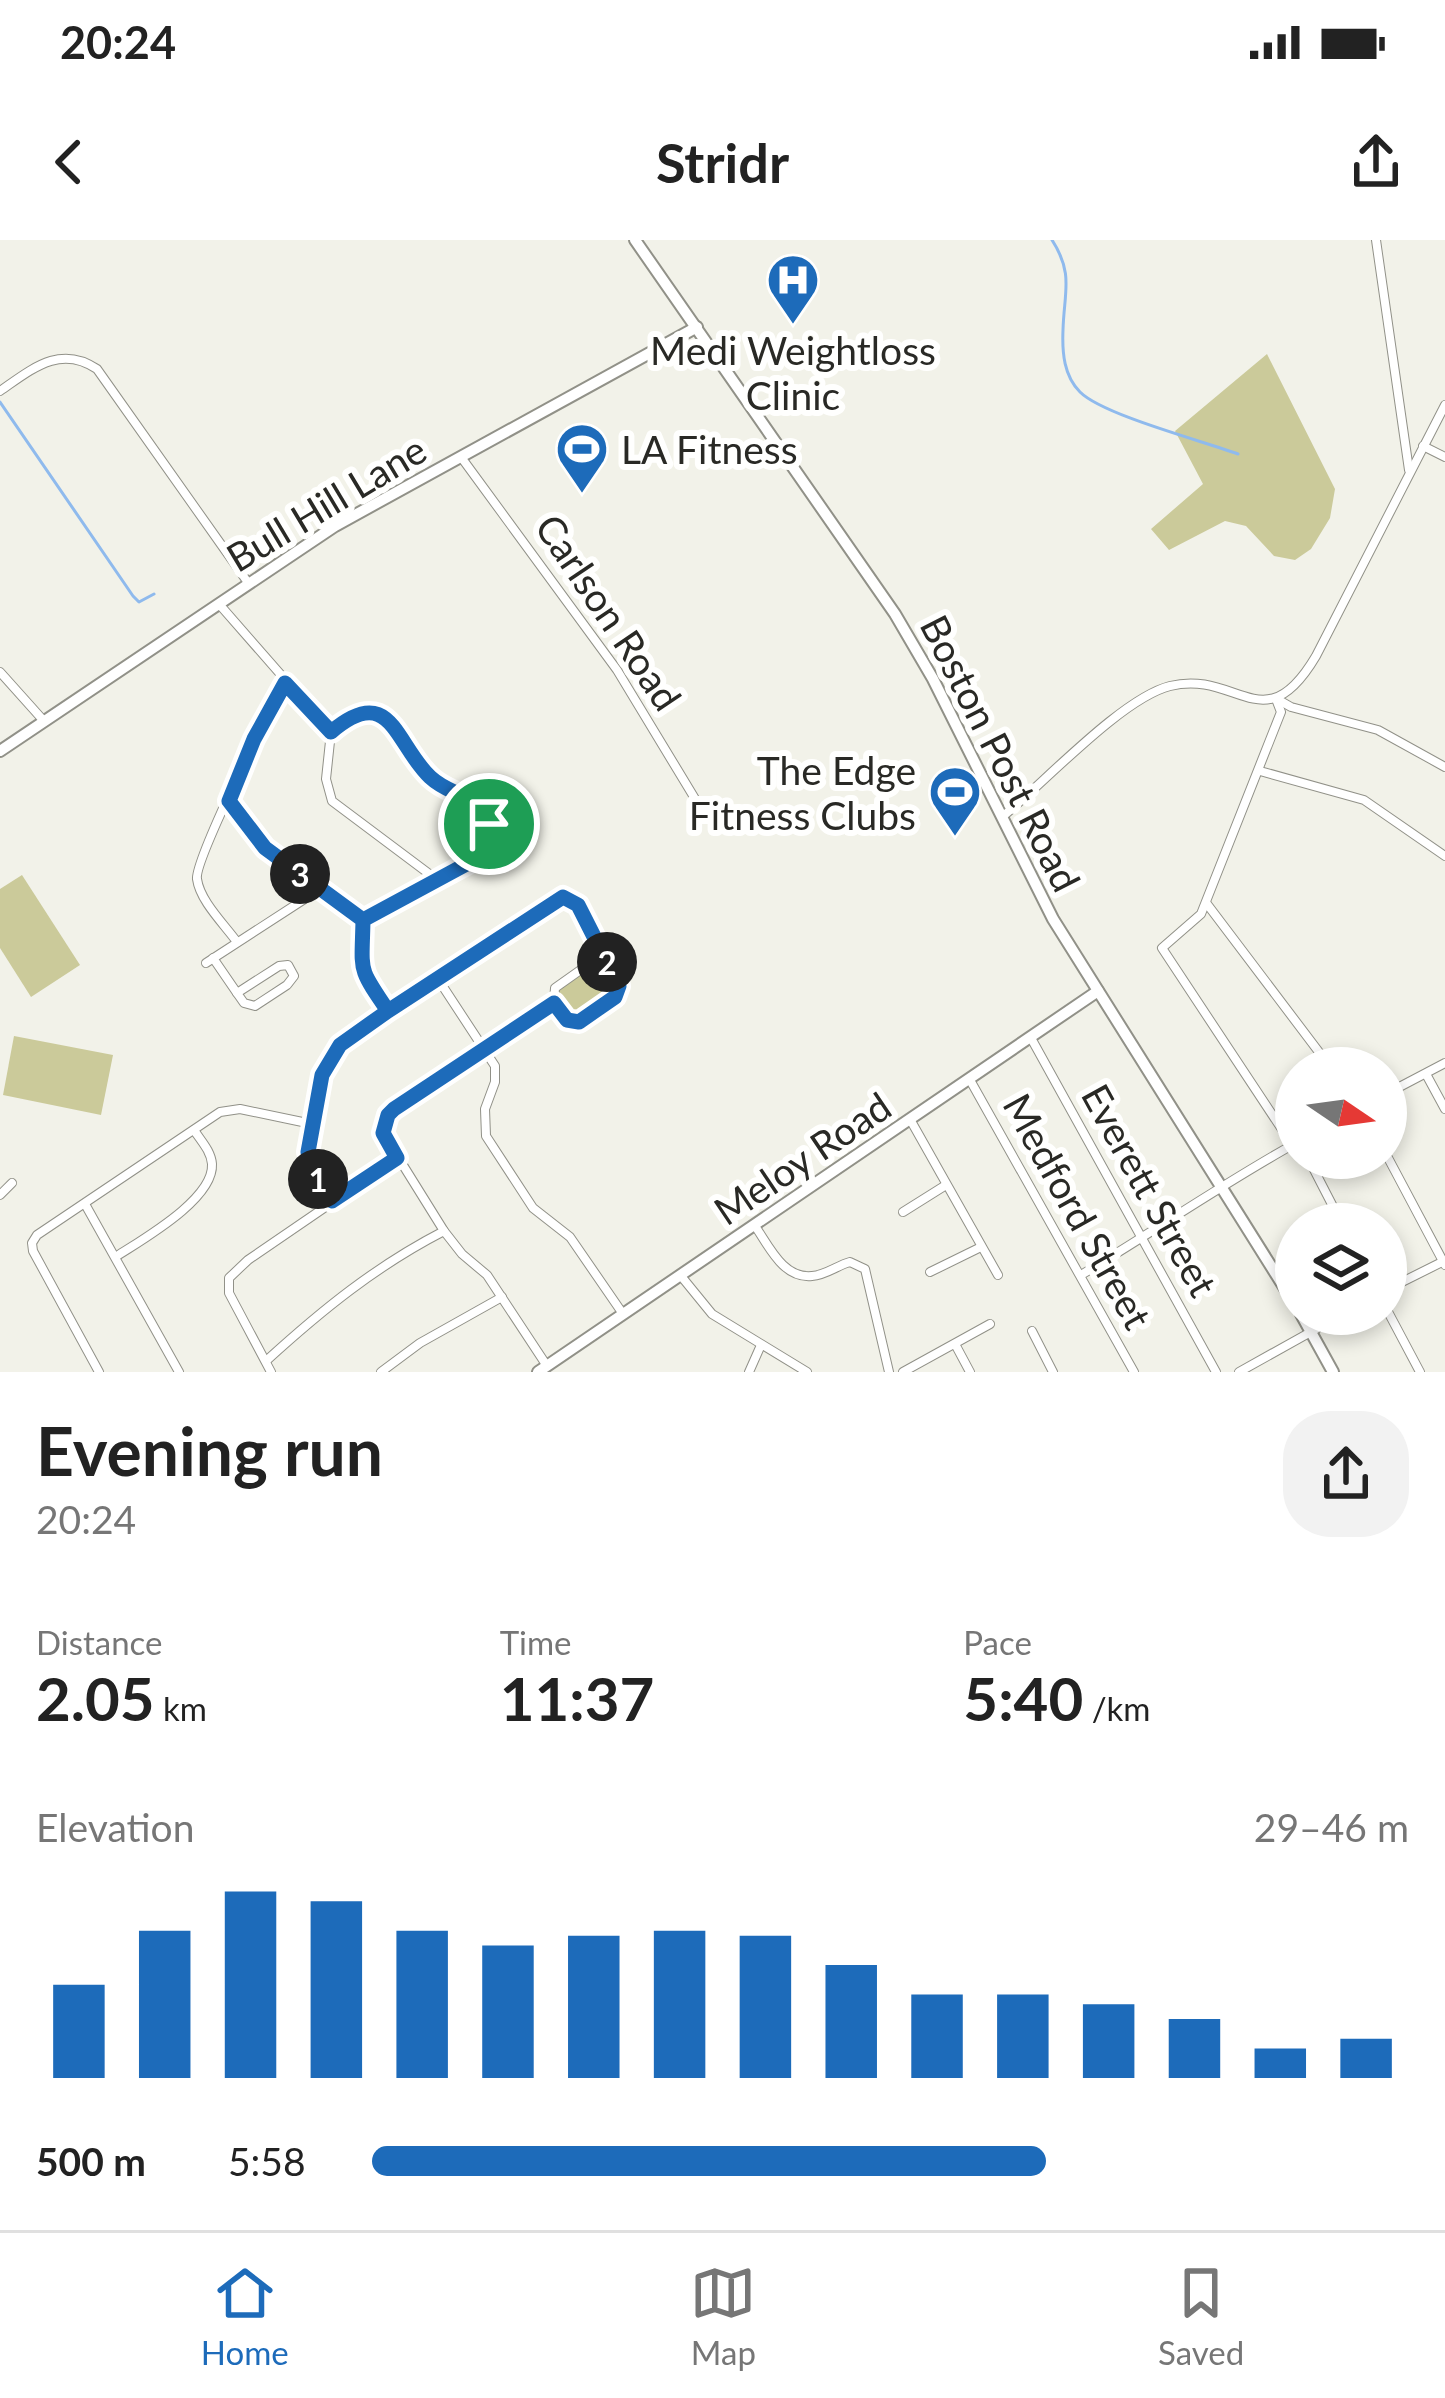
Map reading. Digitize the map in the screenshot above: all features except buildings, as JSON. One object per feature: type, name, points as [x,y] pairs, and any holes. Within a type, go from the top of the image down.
[{"type":"main road","name":"Boston Post Road","points":[[634,240],[896,614],[1053,919],[1275,1272]]},
{"type":"main road","name":"Bull Hill Lane","points":[[0,751],[335,526],[697,327]]},
{"type":"main road","name":"Meloy Road","points":[[543,1369],[1098,991]]},
{"type":"main road","points":[[1314,1335],[1333,1372]]},
{"type":"street","points":[[1376,240],[1409,472]]},
{"type":"street","points":[[0,391],[53,358],[75,358],[97,369],[249,584]]},
{"type":"street","points":[[1276,699],[1304,676],[1445,405]]},
{"type":"street","points":[[1424,446],[1445,457]]},
{"type":"street","name":"Carlson Road","points":[[461,456],[606,654],[700,807]]},
{"type":"street","points":[[219,604],[331,732],[326,779],[332,801],[437,879]]},
{"type":"street","points":[[0,672],[43,720]]},
{"type":"street","points":[[237,942],[196,879],[197,866],[254,739],[285,683]]},
{"type":"street","points":[[1002,817],[1124,712],[1159,689],[1193,683],[1255,700],[1276,699],[1378,730],[1445,767]]},
{"type":"street","points":[[1275,1119],[1162,948],[1196,921],[1206,903],[1281,712],[1276,699]]},
{"type":"street","points":[[331,732],[361,713],[383,717],[395,726],[431,778],[482,807],[489,824],[486,845],[474,860],[363,920]]},
{"type":"street","points":[[1260,771],[1364,800],[1445,856]]},
{"type":"street","points":[[229,801],[265,848],[363,920]]},
{"type":"street","points":[[237,993],[279,966],[288,965],[293,972],[287,985],[255,1006],[246,1005],[209,961],[320,889]]},
{"type":"street","points":[[332,1201],[312,1168],[308,1148],[322,1075],[332,1054],[388,1011],[563,897],[576,903],[603,954],[619,986],[615,997],[576,1022],[566,1018],[554,1003],[557,984],[603,954]]},
{"type":"street","points":[[1206,903],[1315,1047]]},
{"type":"street","points":[[363,920],[359,958],[363,975],[388,1011]]},
{"type":"street","points":[[438,979],[497,1072],[485,1109],[486,1136],[533,1208],[571,1237],[622,1314]]},
{"type":"street","points":[[543,1369],[502,1297],[444,1231],[383,1133],[388,1115],[554,1003]]},
{"type":"street","name":"Everett Street","points":[[1031,1038],[1216,1372]]},
{"type":"street","points":[[1407,1083],[1445,1064]]},
{"type":"street","points":[[1426,1073],[1445,1109]]},
{"type":"street","name":"Medford Street","points":[[970,1080],[1134,1372]]},
{"type":"street","points":[[99,1372],[32,1247],[37,1235],[230,1109],[312,1124]]},
{"type":"street","points":[[911,1121],[998,1275]]},
{"type":"street","points":[[117,1256],[171,1220],[207,1184],[210,1155],[194,1130]]},
{"type":"street","points":[[1081,1275],[1221,1184],[1275,1155]]},
{"type":"street","points":[[272,1372],[229,1293],[229,1278],[248,1260],[397,1158]]},
{"type":"street","points":[[1399,1179],[1444,1263],[1407,1281]]},
{"type":"street","points":[[0,1195],[12,1183]]},
{"type":"street","points":[[903,1212],[946,1185]]},
{"type":"street","points":[[86,1204],[179,1372]]},
{"type":"street","points":[[755,1226],[782,1264],[799,1275],[817,1276],[850,1262],[865,1269],[889,1372]]},
{"type":"street","points":[[266,1361],[322,1309],[375,1269],[444,1231]]},
{"type":"street","points":[[930,1272],[981,1247]]},
{"type":"street","points":[[681,1276],[712,1314],[807,1372]]},
{"type":"street","points":[[381,1372],[420,1343],[502,1297]]},
{"type":"street","points":[[903,1372],[990,1324]]},
{"type":"street","points":[[1032,1331],[1053,1372]]},
{"type":"street","points":[[1239,1372],[1305,1335]]},
{"type":"street","points":[[1400,1335],[1420,1372]]},
{"type":"street","points":[[955,1344],[970,1372]]},
{"type":"street","points":[[749,1372],[761,1345]]},
{"type":"shaded area","points":[[1267,354],[1335,489],[1330,518],[1311,549],[1295,560],[1274,556],[1246,526],[1225,521],[1169,550],[1151,529],[1203,484],[1175,431]]},
{"type":"shaded area","points":[[22,875],[80,965],[31,997],[0,948],[0,889]]},
{"type":"shaded area","points":[[596,965],[606,968],[615,987],[596,1007],[571,1017],[558,1001],[559,989]]},
{"type":"shaded area","points":[[14,1036],[113,1055],[101,1115],[3,1095]]},
{"type":"waterway","points":[[1052,240],[1065,273],[1065,364],[1080,392],[1131,418],[1238,454]]},
{"type":"waterway","points":[[0,402],[133,596],[139,602],[154,594]]},
{"type":"place","name":"Medi Weightloss Clinic","points":[[793,326]]},
{"type":"place","name":"LA Fitness","points":[[582,495]]},
{"type":"place","name":"The Edge Fitness Clubs","points":[[955,838]]},
{"type":"route","points":[[489,824],[476,802],[431,778],[395,726],[378,715],[356,715],[331,732],[285,683],[254,739],[229,801],[265,848],[363,920],[363,931],[359,958],[363,975],[388,1011],[563,897],[578,905],[619,986],[615,997],[579,1022],[567,1020],[554,1003],[394,1109],[383,1133],[397,1158],[332,1201],[308,1152],[322,1075],[340,1045],[388,1011],[363,975],[359,958],[363,920],[474,860],[486,845],[489,824]]}]
